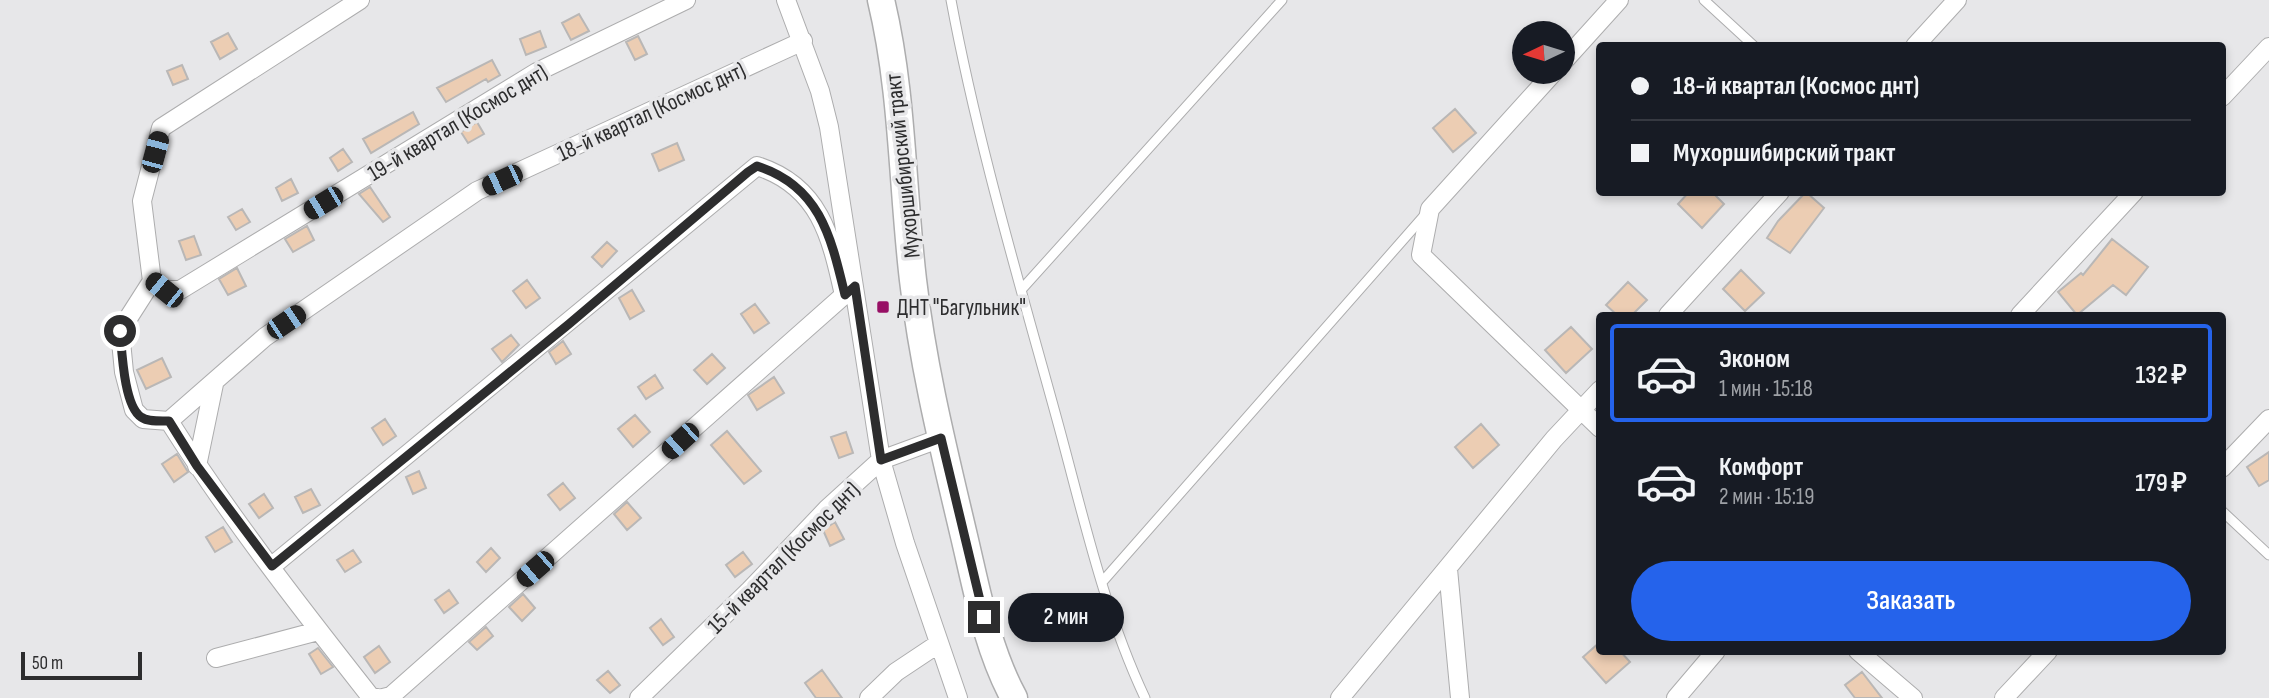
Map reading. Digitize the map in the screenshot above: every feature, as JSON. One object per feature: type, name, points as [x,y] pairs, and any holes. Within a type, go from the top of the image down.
[{"type":"main road","name":"Мухоршибирский тракт","points":[[881,0],[891,47],[920,332],[941,438],[988,634],[1014,698]]},
{"type":"street","points":[[360,0],[161,128],[142,201],[152,281],[120,331],[124,372],[134,410],[144,419],[169,421],[197,466],[318,631],[370,696],[377,698]]},
{"type":"street","name":"19-й квартал (Космос днт)","points":[[152,281],[164,290],[180,290],[537,72],[685,0]]},
{"type":"street","points":[[786,0],[803,41],[829,127],[850,290],[881,460],[938,644],[958,698]]},
{"type":"street","points":[[1575,49],[1619,0]]},
{"type":"street","points":[[1919,42],[1957,0]]},
{"type":"street","name":"18-й квартал (Космос днт)","points":[[169,421],[265,337],[477,191],[803,41]]},
{"type":"street","points":[[2226,93],[2269,47]]},
{"type":"street","points":[[1543,84],[1430,209],[1420,255],[1596,425]]},
{"type":"street","points":[[272,566],[757,166],[789,181],[808,195],[850,290]]},
{"type":"street","points":[[1671,312],[1776,196]]},
{"type":"street","points":[[2023,312],[2130,196]]},
{"type":"street","points":[[383,698],[391,696],[850,290]]},
{"type":"street","points":[[197,466],[214,384]]},
{"type":"street","points":[[1340,698],[1596,394]]},
{"type":"street","points":[[2226,464],[2269,419]]},
{"type":"street","name":"15-й квартал (Космос днт)","points":[[639,698],[750,590],[827,509],[881,460],[941,438]]},
{"type":"street","points":[[1448,569],[1460,698]]},
{"type":"street","points":[[216,657],[318,631]]},
{"type":"street","points":[[869,698],[896,672],[938,644]]},
{"type":"street","points":[[1676,698],[1713,655]]},
{"type":"street","points":[[1863,655],[1913,698]]},
{"type":"street","points":[[2004,698],[2044,655]]},
{"type":"lane","points":[[951,0],[988,166],[1021,290],[1124,652],[1145,698]]},
{"type":"lane","points":[[1021,290],[1282,0]]},
{"type":"lane","points":[[1704,0],[1750,42]]},
{"type":"lane","points":[[1103,581],[1430,209]]},
{"type":"lane","points":[[2226,515],[2269,555]]},
{"type":"building","points":[[579,14],[589,31],[571,40],[562,23]]},
{"type":"building","points":[[540,31],[546,47],[526,55],[520,39]]},
{"type":"building","points":[[228,33],[237,49],[220,59],[211,42]]},
{"type":"building","points":[[638,36],[647,54],[635,60],[626,42]]},
{"type":"building","points":[[492,60],[500,75],[488,82],[486,79],[446,102],[437,88]]},
{"type":"building","points":[[182,65],[188,79],[173,85],[167,71]]},
{"type":"building","points":[[1455,109],[1476,133],[1453,152],[1433,128]]},
{"type":"building","points":[[413,112],[419,124],[371,153],[363,139]]},
{"type":"building","points":[[477,122],[484,134],[468,143],[461,132]]},
{"type":"building","points":[[677,143],[684,160],[659,171],[652,154]]},
{"type":"building","points":[[343,149],[352,162],[338,171],[330,158]]},
{"type":"building","points":[[291,179],[298,193],[282,201],[276,188]]},
{"type":"building","points":[[370,187],[390,217],[383,222],[359,194]]},
{"type":"building","points":[[1685,196],[1716,196],[1724,204],[1702,228],[1678,204]]},
{"type":"building","points":[[1802,196],[1810,196],[1824,208],[1790,253],[1767,238],[1778,221]]},
{"type":"building","points":[[242,209],[250,222],[236,230],[228,217]]},
{"type":"building","points":[[307,226],[314,240],[293,252],[285,239]]},
{"type":"building","points":[[194,236],[201,255],[186,260],[179,241]]},
{"type":"building","points":[[2112,239],[2148,267],[2126,295],[2113,285],[2081,312],[2075,312],[2058,292],[2081,273],[2083,275]]},
{"type":"building","points":[[607,242],[617,251],[602,267],[592,257]]},
{"type":"building","points":[[237,268],[246,286],[228,295],[219,279]]},
{"type":"building","points":[[1741,270],[1764,293],[1745,311],[1723,289]]},
{"type":"building","points":[[527,280],[540,298],[526,308],[513,291]]},
{"type":"building","points":[[1628,282],[1647,300],[1635,312],[1614,312],[1606,305]]},
{"type":"building","points":[[632,290],[644,311],[630,319],[619,298]]},
{"type":"building","points":[[755,304],[769,323],[754,333],[741,314]]},
{"type":"building","points":[[1571,327],[1592,349],[1566,373],[1545,350]]},
{"type":"building","points":[[511,335],[519,345],[502,362],[492,349]]},
{"type":"building","points":[[563,341],[571,354],[556,364],[549,352]]},
{"type":"building","points":[[712,354],[725,368],[707,384],[694,370]]},
{"type":"building","points":[[162,358],[171,377],[146,389],[137,370]]},
{"type":"building","points":[[655,375],[663,388],[646,399],[638,387]]},
{"type":"building","points":[[774,377],[784,393],[757,410],[748,395]]},
{"type":"building","points":[[635,415],[650,432],[633,447],[618,429]]},
{"type":"building","points":[[385,419],[396,436],[383,445],[372,428]]},
{"type":"building","points":[[1481,424],[1499,445],[1473,468],[1455,447]]},
{"type":"building","points":[[727,431],[761,471],[744,484],[711,445]]},
{"type":"building","points":[[846,432],[853,453],[839,458],[831,437]]},
{"type":"building","points":[[2269,452],[2269,480],[2259,486],[2247,467]]},
{"type":"building","points":[[177,454],[188,472],[174,482],[162,464]]},
{"type":"building","points":[[419,471],[426,488],[413,494],[406,477]]},
{"type":"building","points":[[563,483],[575,498],[560,510],[548,495]]},
{"type":"building","points":[[311,489],[320,505],[303,513],[295,497]]},
{"type":"building","points":[[264,494],[273,508],[259,518],[249,504]]},
{"type":"building","points":[[627,502],[641,518],[627,530],[614,514]]},
{"type":"building","points":[[835,522],[844,539],[830,546],[823,530]]},
{"type":"building","points":[[223,527],[232,542],[215,552],[206,537]]},
{"type":"building","points":[[491,548],[500,558],[486,572],[477,562]]},
{"type":"building","points":[[353,550],[361,562],[345,572],[337,560]]},
{"type":"building","points":[[743,552],[752,564],[735,577],[726,565]]},
{"type":"building","points":[[449,590],[458,603],[444,613],[435,600]]},
{"type":"building","points":[[523,594],[535,608],[522,621],[509,607]]},
{"type":"building","points":[[661,619],[674,637],[663,645],[650,628]]},
{"type":"building","points":[[486,627],[493,636],[477,650],[469,642]]},
{"type":"building","points":[[379,646],[390,662],[375,673],[364,657]]},
{"type":"building","points":[[1596,646],[1596,655],[1624,655],[1630,662],[1606,683],[1583,657]]},
{"type":"building","points":[[318,648],[333,667],[321,674],[309,654]]},
{"type":"building","points":[[822,670],[842,698],[816,698],[805,683]]},
{"type":"building","points":[[608,671],[620,685],[610,693],[597,680]]},
{"type":"building","points":[[1862,672],[1882,698],[1855,698],[1845,685]]},
{"type":"place","name":"ДНТ \"Багульник\"","points":[[883,307]]},
{"type":"route","points":[[120,331],[124,372],[134,410],[144,419],[169,421],[197,466],[272,566],[569,324],[748,172],[757,166],[770,170],[808,195],[824,225],[845,295],[855,286],[881,460],[941,438],[984,617]]}]
